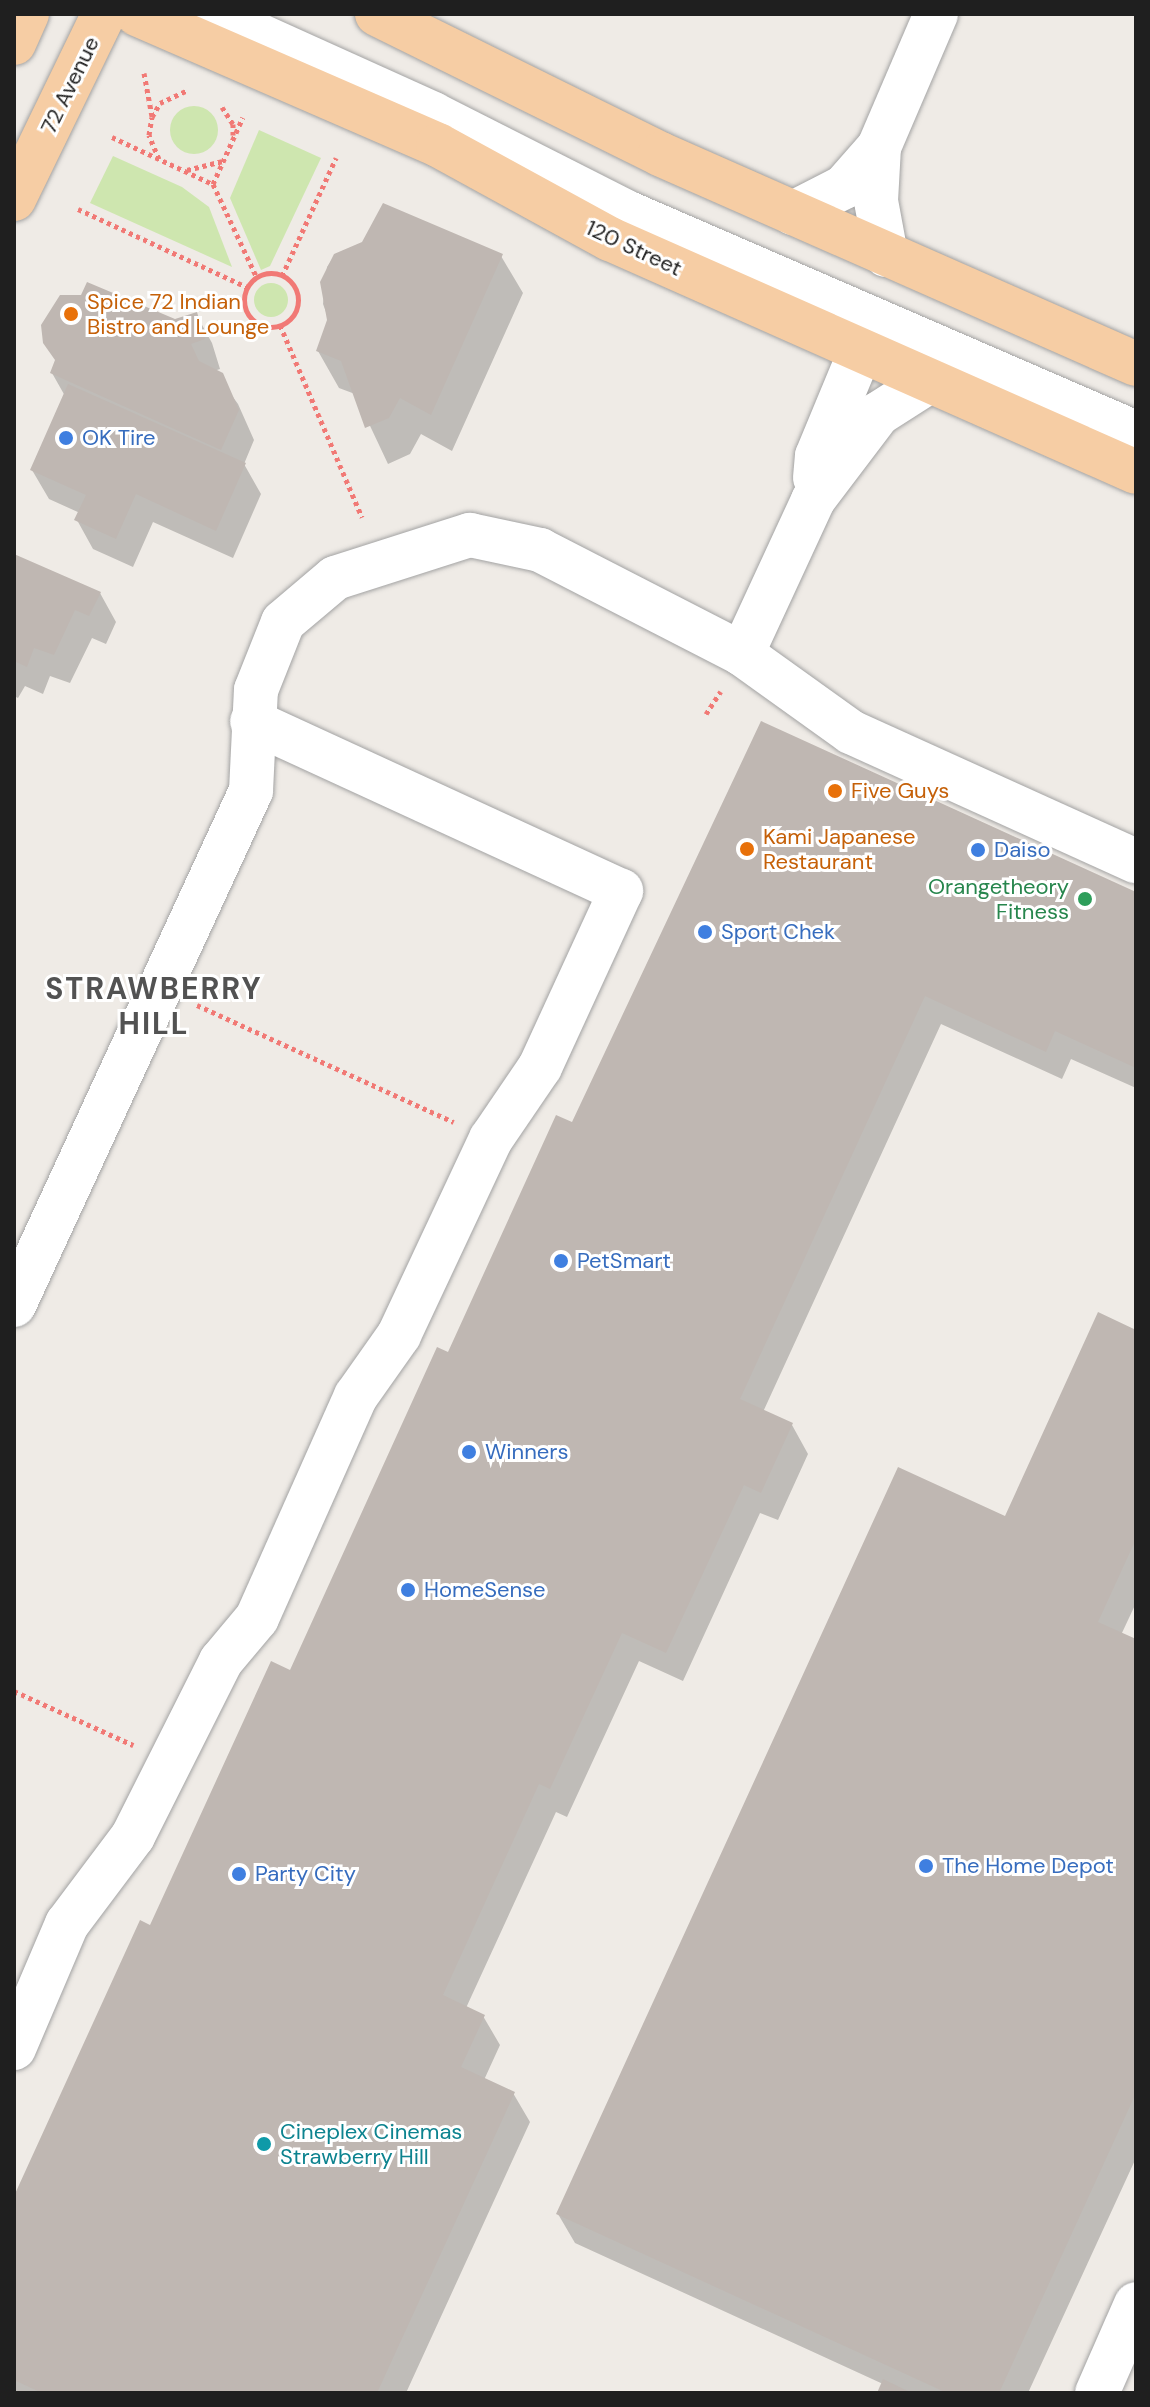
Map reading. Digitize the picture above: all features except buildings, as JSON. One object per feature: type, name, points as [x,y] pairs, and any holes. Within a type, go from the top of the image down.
[{"type":"main road","points":[[14,43],[27,14]]},
{"type":"main road","name":"72 Avenue","points":[[14,199],[104,14]]},
{"type":"main road","name":"120 Street","points":[[137,14],[438,145],[610,239],[1136,472]]},
{"type":"main road","points":[[377,14],[793,213],[1136,364]]},
{"type":"lane","points":[[212,14],[433,114],[626,212],[1136,433]]},
{"type":"lane","points":[[793,213],[844,187],[879,147],[936,14]]},
{"type":"lane","points":[[879,147],[876,201],[886,255]]},
{"type":"lane","points":[[813,500],[817,456],[860,352]]},
{"type":"lane","points":[[733,670],[813,500],[878,414],[928,382]]},
{"type":"lane","points":[[19,1283],[251,791],[252,721],[256,690],[283,622],[335,578],[470,535],[540,550],[733,670],[851,732],[1136,861]]},
{"type":"lane","points":[[14,2048],[67,1924],[133,1836],[221,1661],[257,1618],[356,1396],[399,1335],[491,1139],[540,1067],[621,891],[252,721]]},
{"type":"lane","points":[[1097,2393],[1136,2304]]},
{"type":"path","points":[[144,73],[152,117],[149,135],[159,159]]},
{"type":"path","points":[[152,117],[160,103],[186,91]]},
{"type":"path","points":[[222,107],[233,124],[233,140]]},
{"type":"path","points":[[213,184],[243,117]]},
{"type":"path","points":[[112,137],[213,184],[257,278]]},
{"type":"path","points":[[282,276],[336,158]]},
{"type":"path","points":[[182,170],[198,171],[224,160]]},
{"type":"path","points":[[78,209],[247,287]]},
{"type":"path","points":[[282,276],[292,284],[297,299],[293,315],[280,325],[254,321],[244,305],[247,287],[257,278],[282,276]]},
{"type":"path","points":[[280,325],[362,517]]},
{"type":"path","points":[[706,714],[733,670]]},
{"type":"path","points":[[193,1003],[470,1129]]},
{"type":"path","points":[[14,1691],[145,1750]]},
{"type":"green space","points":[[194,106],[203,107],[211,113],[217,121],[217,139],[211,147],[203,153],[194,154],[185,153],[177,147],[171,139],[170,130],[171,121],[177,113],[185,107]]},
{"type":"green space","points":[[259,130],[321,158],[270,266],[261,270],[230,198]]},
{"type":"green space","points":[[113,156],[182,187],[209,207],[232,267],[90,203]]},
{"type":"green space","points":[[271,283],[283,288],[288,300],[283,312],[271,317],[259,312],[254,300],[259,288]]},
{"type":"place","name":"Spice 72 Indian Bistro and Lounge","points":[[71,314]]},
{"type":"place","name":"OK Tire","points":[[66,438]]},
{"type":"place","name":"Five Guys","points":[[835,791]]},
{"type":"place","name":"Kami Japanese Restaurant","points":[[747,849]]},
{"type":"place","name":"Daiso","points":[[978,850]]},
{"type":"place","name":"Orangetheory Fitness","points":[[1085,899]]},
{"type":"place","name":"Sport Chek","points":[[705,932]]},
{"type":"place","name":"PetSmart","points":[[561,1261]]},
{"type":"place","name":"Winners","points":[[469,1452]]},
{"type":"place","name":"HomeSense","points":[[408,1590]]},
{"type":"place","name":"The Home Depot","points":[[926,1866]]},
{"type":"place","name":"Party City","points":[[239,1874]]},
{"type":"place","name":"Cineplex Cinemas Strawberry Hill","points":[[264,2144]]},
{"type":"district","name":"STRAWBERRY HILL","points":[[154,1006]]}]
